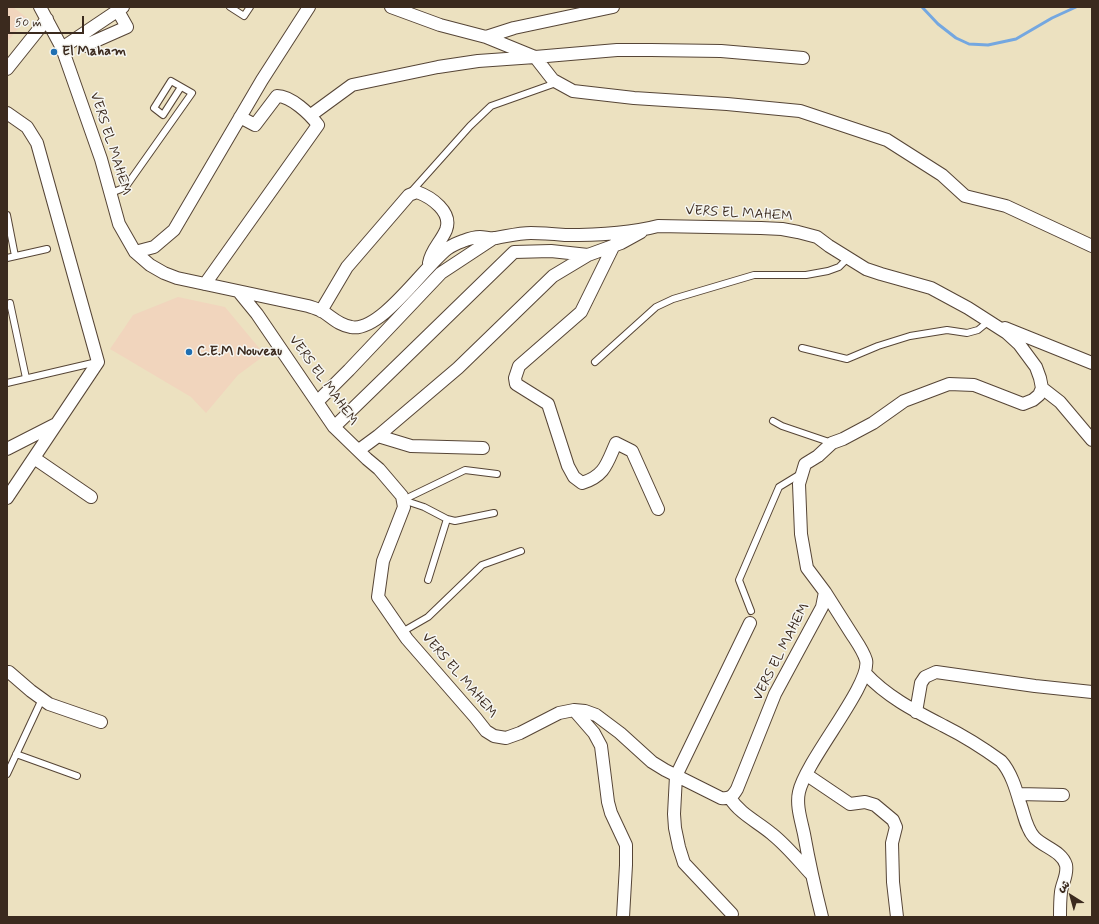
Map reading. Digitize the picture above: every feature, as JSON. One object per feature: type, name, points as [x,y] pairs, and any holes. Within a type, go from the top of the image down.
[{"type":"street","name":"VERS EL MAHEM","points":[[40,7],[62,48],[101,159],[119,224],[135,252],[150,265],[177,278],[308,306],[321,311],[336,322],[345,326],[361,328],[391,307],[409,290],[428,266],[451,246],[465,240],[479,237],[494,238],[514,234],[531,233],[564,235],[614,233],[647,229],[658,226],[782,229],[817,237],[866,269],[932,288],[968,308],[1008,333],[1019,344],[1036,367],[1042,388]]},
{"type":"street","points":[[135,252],[154,247],[174,230],[240,117],[309,7]]},
{"type":"street","points":[[391,7],[440,25],[486,37],[536,57],[553,80],[573,91],[634,98],[727,104],[800,111],[887,140],[942,175],[965,196],[1006,206],[1092,246]]},
{"type":"street","points":[[486,37],[514,28],[613,7]]},
{"type":"street","points":[[62,48],[80,36],[121,9],[127,27],[84,46],[80,36]]},
{"type":"street","points":[[7,69],[47,19]]},
{"type":"street","points":[[311,115],[352,85],[444,66],[478,61],[617,50],[721,51],[803,58]]},
{"type":"street","points":[[205,284],[318,125],[311,115],[282,96],[277,96],[255,125],[240,117]]},
{"type":"street","points":[[7,113],[27,127],[37,143],[98,362],[7,498]]},
{"type":"street","points":[[321,311],[347,267],[409,195],[417,192],[427,196],[441,209],[448,223],[446,231],[430,256],[428,266]]},
{"type":"street","points":[[359,450],[378,436],[458,368],[553,276],[588,255],[614,245],[647,229]]},
{"type":"street","points":[[317,402],[441,273],[494,238]]},
{"type":"street","points":[[614,245],[581,312],[519,366],[515,378],[516,384],[548,404],[568,466],[574,477],[582,483],[593,480],[604,471],[616,443],[632,451],[658,509]]},
{"type":"street","points":[[334,427],[514,252],[551,251],[588,255]]},
{"type":"street","name":"VERS EL MAHEM","points":[[239,292],[257,314],[334,427],[389,478],[402,496],[404,507],[383,561],[378,597],[402,632],[486,731],[494,736],[506,738],[520,733],[559,713],[574,710],[585,711],[596,715],[620,733],[652,762],[676,776],[721,798],[730,798],[737,789],[775,694],[822,607],[825,592],[807,568],[801,534],[799,484],[803,472]]},
{"type":"street","points":[[989,321],[1092,363]]},
{"type":"street","points":[[803,472],[806,464],[818,456],[832,443],[843,440],[873,423],[904,401],[949,384],[974,385],[1023,404],[1033,400],[1039,395],[1042,388],[1060,402],[1092,440]]},
{"type":"street","points":[[7,449],[56,424]]},
{"type":"street","points":[[378,436],[411,446],[483,448]]},
{"type":"street","points":[[34,458],[90,497]]},
{"type":"street","points":[[822,917],[798,806],[799,791],[865,673],[867,666],[864,655],[825,592]]},
{"type":"street","points":[[732,914],[684,863],[674,828],[676,776],[751,617]]},
{"type":"street","points":[[7,672],[49,704],[101,722]]},
{"type":"street","points":[[916,712],[921,684],[925,677],[936,672],[1035,686],[1092,692]]},
{"type":"street","points":[[865,673],[872,681],[916,712],[963,737],[1002,761],[1018,794],[1024,817],[1034,837],[1056,853],[1065,862],[1066,872],[1061,892],[1060,917]]},
{"type":"street","points":[[574,710],[594,733],[601,746],[608,802],[611,813],[626,845],[623,917]]},
{"type":"street","points":[[807,775],[850,804],[865,802],[875,805],[893,820],[896,827],[892,843],[893,882],[897,917]]},
{"type":"street","points":[[1018,794],[1063,795]]},
{"type":"street","points":[[730,798],[743,812],[774,835],[812,875]]},
{"type":"lane","points":[[234,8],[244,16],[250,7]]},
{"type":"lane","points":[[111,192],[121,189],[127,185],[192,93],[171,81],[154,108],[163,115],[181,87]]},
{"type":"lane","points":[[409,195],[470,126],[491,106],[558,83]]},
{"type":"lane","points":[[7,218],[15,256]]},
{"type":"lane","points":[[7,258],[47,249]]},
{"type":"lane","points":[[595,362],[656,307],[673,299],[754,275],[806,275],[828,271],[839,267],[848,258]]},
{"type":"lane","points":[[10,303],[26,378]]},
{"type":"lane","points":[[802,348],[847,358],[910,336],[947,330],[967,333],[978,330],[989,321]]},
{"type":"lane","points":[[7,383],[98,362]]},
{"type":"lane","points":[[773,421],[782,426],[832,443]]},
{"type":"lane","points":[[403,500],[465,470],[497,474]]},
{"type":"lane","points":[[751,617],[739,580],[779,487],[803,472]]},
{"type":"lane","points":[[403,500],[424,507],[447,519],[455,521],[494,513]]},
{"type":"lane","points":[[428,580],[447,519]]},
{"type":"lane","points":[[402,632],[428,617],[482,565],[521,551]]},
{"type":"lane","points":[[7,774],[42,699]]},
{"type":"lane","points":[[16,754],[77,776]]},
{"type":"shaded area","points":[[7,7],[13,7],[27,18],[7,42]]},
{"type":"shaded area","name":"C.E.M Nouveau","points":[[178,297],[225,307],[265,355],[238,375],[206,413],[191,397],[110,349],[133,315]]},
{"type":"waterway","points":[[922,7],[938,24],[956,38],[969,44],[988,45],[1016,39],[1052,18],[1076,7]]},
{"type":"place","name":"El Maham","points":[[54,52]]},
{"type":"place","name":"C.E.M Nouveau","points":[[189,352]]}]
